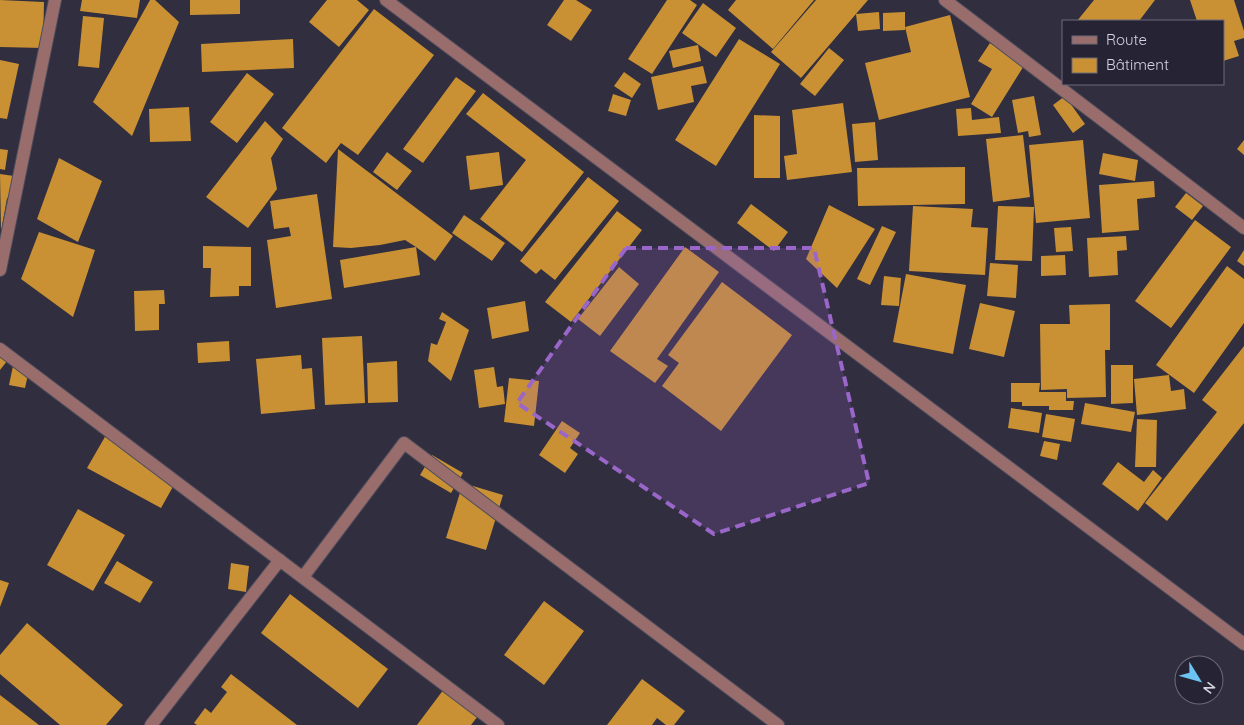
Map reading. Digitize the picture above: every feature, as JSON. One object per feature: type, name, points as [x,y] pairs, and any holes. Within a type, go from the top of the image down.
[{"type":"street","points":[[0,270],[55,0]]},
{"type":"street","points":[[386,0],[1244,644]]},
{"type":"street","points":[[945,0],[1244,228]]},
{"type":"street","points":[[0,348],[498,725]]},
{"type":"street","points":[[303,577],[404,443],[778,725]]},
{"type":"street","points":[[150,725],[280,560]]},
{"type":"highlighted area","points":[[626,248],[814,248],[869,483],[714,534],[517,403]]},
{"type":"building","points":[[0,0],[44,2],[43,48],[0,47]]},
{"type":"building","points":[[82,0],[140,0],[137,18],[80,11]]},
{"type":"building","points":[[150,0],[155,0],[179,22],[132,136],[93,102]]},
{"type":"building","points":[[190,0],[240,0],[240,14],[190,15]]},
{"type":"building","points":[[327,0],[357,0],[369,10],[339,47],[309,22]]},
{"type":"building","points":[[564,0],[576,0],[592,10],[571,41],[547,25]]},
{"type":"building","points":[[667,0],[690,0],[697,5],[652,74],[628,59]]},
{"type":"building","points":[[736,0],[814,0],[773,49],[728,10]]},
{"type":"building","points":[[816,0],[868,0],[801,78],[771,52]]},
{"type":"building","points":[[1094,0],[1155,0],[1140,20],[1078,20]]},
{"type":"building","points":[[1190,0],[1234,0],[1244,31],[1244,38],[1234,41],[1239,56],[1224,61],[1224,20],[1197,20]]},
{"type":"building","points":[[703,3],[736,28],[716,57],[682,33]]},
{"type":"building","points":[[374,9],[434,55],[358,155],[341,143],[326,163],[282,128]]},
{"type":"building","points":[[879,12],[880,29],[858,31],[856,14]]},
{"type":"building","points":[[905,12],[905,30],[883,31],[883,13]]},
{"type":"building","points":[[950,15],[970,97],[879,120],[865,63],[911,52],[905,27]]},
{"type":"building","points":[[83,16],[104,18],[99,68],[78,66]]},
{"type":"building","points":[[293,39],[294,68],[202,72],[201,44]]},
{"type":"building","points":[[739,39],[780,64],[716,166],[675,140]]},
{"type":"building","points":[[990,43],[1025,64],[992,117],[971,104],[992,69],[978,61]]},
{"type":"building","points":[[698,45],[701,61],[673,68],[669,51]]},
{"type":"building","points":[[829,48],[844,60],[815,96],[800,84]]},
{"type":"building","points":[[0,60],[19,64],[7,119],[0,118]]},
{"type":"building","points":[[703,66],[707,83],[691,86],[694,102],[658,110],[651,77]]},
{"type":"building","points":[[624,72],[641,84],[632,98],[614,86]]},
{"type":"building","points":[[247,73],[274,94],[237,143],[210,122]]},
{"type":"building","points":[[456,77],[476,91],[423,163],[403,149]]},
{"type":"building","points":[[483,93],[584,172],[522,252],[480,219],[526,160],[466,114]]},
{"type":"building","points":[[613,94],[631,100],[626,116],[608,111]]},
{"type":"building","points":[[1034,96],[1041,135],[1029,137],[1028,131],[1018,133],[1012,100]]},
{"type":"building","points":[[1065,96],[1085,124],[1073,133],[1053,105]]},
{"type":"building","points":[[843,103],[852,172],[787,180],[784,156],[797,154],[792,110]]},
{"type":"building","points":[[189,107],[191,141],[150,142],[149,109]]},
{"type":"building","points":[[971,108],[972,120],[999,117],[1001,133],[958,136],[956,109]]},
{"type":"building","points":[[754,115],[780,116],[780,178],[754,178]]},
{"type":"building","points":[[265,121],[283,139],[271,158],[277,189],[248,228],[206,197]]},
{"type":"building","points":[[875,122],[878,160],[855,162],[852,124]]},
{"type":"building","points":[[1023,135],[1030,197],[993,202],[986,139]]},
{"type":"building","points":[[1083,140],[1090,218],[1036,223],[1029,145]]},
{"type":"building","points":[[1244,140],[1244,155],[1237,149]]},
{"type":"building","points":[[0,149],[8,150],[5,170],[0,169]]},
{"type":"building","points":[[338,149],[453,236],[435,261],[405,240],[351,248],[333,247]]},
{"type":"building","points":[[387,152],[412,171],[397,190],[373,172]]},
{"type":"building","points":[[499,152],[503,185],[470,190],[466,156]]},
{"type":"building","points":[[1103,153],[1138,160],[1135,181],[1099,174]]},
{"type":"building","points":[[59,158],[102,181],[78,242],[37,219]]},
{"type":"building","points":[[965,167],[965,204],[858,206],[857,168]]},
{"type":"building","points":[[0,174],[21,177],[17,199],[7,198],[1,232]]},
{"type":"building","points":[[588,177],[619,201],[555,280],[541,269],[536,274],[520,261]]},
{"type":"building","points":[[1154,181],[1155,197],[1137,199],[1139,230],[1102,233],[1099,185]]},
{"type":"building","points":[[1186,193],[1203,206],[1192,220],[1175,207]]},
{"type":"building","points":[[317,194],[332,299],[276,308],[267,240],[291,236],[289,227],[274,229],[270,201]]},
{"type":"building","points":[[751,204],[788,232],[774,251],[737,223]]},
{"type":"building","points":[[829,205],[875,229],[837,288],[806,259]]},
{"type":"building","points":[[913,206],[973,209],[971,227],[988,228],[985,275],[909,271]]},
{"type":"building","points":[[998,206],[1034,207],[1032,261],[995,260]]},
{"type":"building","points":[[617,211],[642,230],[571,322],[545,302]]},
{"type":"building","points":[[464,215],[505,243],[492,261],[452,233]]},
{"type":"building","points":[[1195,220],[1231,247],[1171,328],[1135,301]]},
{"type":"building","points":[[882,226],[896,232],[870,285],[857,279]]},
{"type":"building","points":[[1071,227],[1073,251],[1056,252],[1054,228]]},
{"type":"building","points":[[39,232],[95,250],[73,317],[21,279]]},
{"type":"building","points":[[1126,236],[1127,250],[1117,251],[1118,275],[1089,277],[1087,238]]},
{"type":"building","points":[[203,246],[251,247],[251,286],[239,286],[239,296],[210,297],[211,268],[203,268]]},
{"type":"building","points":[[416,247],[420,275],[344,288],[340,260]]},
{"type":"building","points":[[685,247],[719,272],[657,359],[668,366],[655,383],[610,351]]},
{"type":"building","points":[[1244,250],[1244,266],[1237,261]]},
{"type":"building","points":[[1065,255],[1066,275],[1041,276],[1041,256]]},
{"type":"building","points":[[990,263],[1018,265],[1016,298],[987,296]]},
{"type":"building","points":[[1227,266],[1244,279],[1244,323],[1194,393],[1156,365]]},
{"type":"building","points":[[619,267],[639,284],[600,336],[578,319]]},
{"type":"building","points":[[906,274],[966,285],[953,354],[893,342]]},
{"type":"building","points":[[884,276],[901,278],[899,306],[881,305]]},
{"type":"building","points":[[722,282],[792,335],[721,431],[662,386],[679,363],[668,355]]},
{"type":"building","points":[[164,290],[165,304],[159,304],[159,330],[135,331],[134,291]]},
{"type":"building","points":[[525,301],[529,331],[492,339],[487,308]]},
{"type":"building","points":[[980,303],[1015,311],[1004,357],[969,349]]},
{"type":"building","points":[[1110,304],[1110,350],[1105,350],[1106,397],[1067,398],[1067,389],[1041,390],[1040,324],[1070,324],[1069,305]]},
{"type":"building","points":[[442,312],[469,330],[451,381],[428,361],[431,343],[437,345],[446,322],[439,319]]},
{"type":"building","points":[[362,336],[365,403],[325,405],[322,338]]},
{"type":"building","points":[[229,341],[230,361],[198,363],[197,343]]},
{"type":"building","points":[[1244,346],[1244,423],[1167,521],[1145,503],[1217,412],[1202,400]]},
{"type":"building","points":[[0,348],[11,356],[0,370]]},
{"type":"building","points":[[301,355],[302,369],[312,368],[315,409],[261,414],[256,359]]},
{"type":"building","points":[[397,361],[398,402],[368,403],[367,363]]},
{"type":"building","points":[[1111,365],[1133,365],[1133,403],[1111,404]]},
{"type":"building","points":[[13,366],[29,370],[25,388],[9,385]]},
{"type":"building","points":[[494,367],[497,387],[503,386],[505,404],[479,408],[474,370]]},
{"type":"building","points":[[1169,375],[1171,391],[1184,389],[1186,409],[1137,415],[1134,379]]},
{"type":"building","points":[[509,378],[539,381],[534,426],[504,422]]},
{"type":"building","points":[[1011,383],[1040,383],[1039,392],[1066,392],[1066,401],[1074,401],[1073,410],[1049,410],[1049,406],[1022,406],[1022,402],[1011,402]]},
{"type":"building","points":[[1085,403],[1135,412],[1131,432],[1081,424]]},
{"type":"building","points":[[1011,408],[1042,413],[1039,433],[1008,428]]},
{"type":"building","points":[[1046,414],[1075,419],[1071,442],[1042,437]]},
{"type":"building","points":[[1137,419],[1157,420],[1156,467],[1135,467]]},
{"type":"building","points":[[562,421],[580,433],[570,448],[578,454],[565,473],[539,455]]},
{"type":"building","points":[[106,435],[179,476],[161,508],[87,468]]},
{"type":"building","points":[[1044,441],[1060,444],[1057,460],[1040,456]]},
{"type":"building","points":[[432,455],[463,473],[451,493],[420,475]]},
{"type":"building","points":[[1118,462],[1144,482],[1153,470],[1162,478],[1138,511],[1102,484]]},
{"type":"building","points":[[463,483],[503,495],[486,550],[446,538]]},
{"type":"building","points":[[78,509],[125,535],[93,591],[47,565]]},
{"type":"building","points":[[117,561],[153,582],[140,603],[104,583]]},
{"type":"building","points":[[231,563],[249,566],[246,592],[228,589]]},
{"type":"building","points":[[0,580],[9,583],[0,607]]},
{"type":"building","points":[[290,594],[388,669],[358,708],[261,633]]},
{"type":"building","points":[[544,601],[584,631],[544,685],[504,655]]},
{"type":"building","points":[[27,623],[123,705],[106,725],[60,725],[0,674],[0,655]]},
{"type":"building","points":[[231,674],[297,725],[197,725],[194,723],[205,708],[211,713],[227,692],[221,687]]},
{"type":"building","points":[[642,679],[685,711],[674,725],[666,725],[657,718],[652,725],[607,725]]},
{"type":"building","points":[[450,681],[485,707],[471,725],[417,725]]},
{"type":"building","points":[[0,695],[39,725],[0,725]]}]
